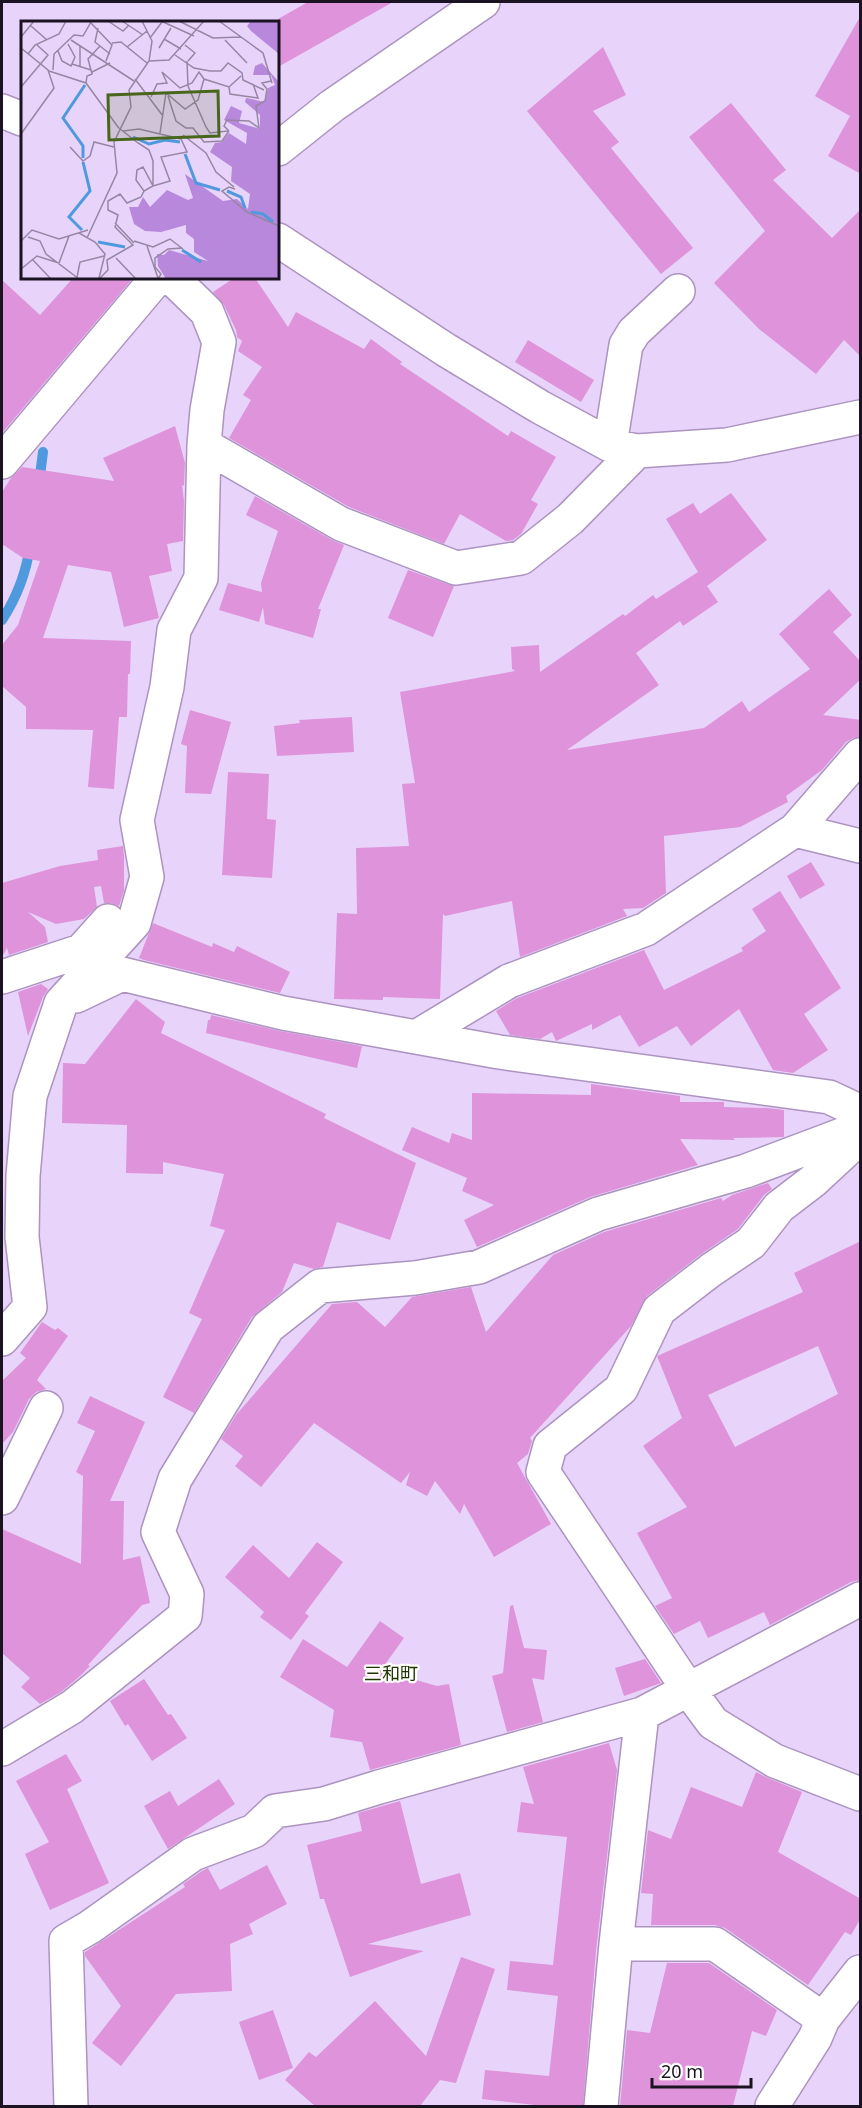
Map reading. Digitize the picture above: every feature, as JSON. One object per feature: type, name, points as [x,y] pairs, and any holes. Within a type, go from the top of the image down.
[{"type":"street","points":[[279,148],[332,106],[483,2]]},
{"type":"street","points":[[2,111],[21,118]]},
{"type":"street","points":[[279,241],[455,356],[550,413],[624,448],[728,445],[861,417]]},
{"type":"street","points":[[2,462],[156,279]]},
{"type":"street","points":[[2,1339],[30,1306],[22,1237],[23,1176],[30,1095],[61,1003],[134,923],[147,877],[137,820],[167,687],[174,630],[201,578],[204,445],[207,410],[219,342],[207,312],[173,279]]},
{"type":"street","points":[[204,445],[341,524],[456,568],[521,558],[570,519],[624,448],[626,345],[634,332],[678,291]]},
{"type":"street","points":[[418,1036],[509,981],[646,929],[795,830],[861,755]]},
{"type":"street","points":[[795,830],[861,846]]},
{"type":"street","points":[[2,977],[81,951],[147,877]]},
{"type":"street","points":[[61,1003],[122,974],[283,1013],[499,1052],[829,1098],[858,1115]]},
{"type":"street","points":[[858,1115],[855,1142],[813,1181],[779,1207],[750,1243],[659,1310],[621,1389],[550,1446],[543,1472],[713,1723],[775,1761],[861,1794]]},
{"type":"street","points":[[2,1749],[72,1707],[185,1616],[187,1594],[158,1532],[175,1479],[268,1327],[320,1286],[415,1278],[479,1267],[598,1214],[746,1171],[858,1115]]},
{"type":"street","points":[[2,1498],[46,1408]]},
{"type":"street","points":[[71,2106],[66,1941],[90,1927],[193,1854],[254,1832],[275,1811],[324,1804],[642,1714],[861,1599]]},
{"type":"street","points":[[601,2106],[616,1944],[642,1714]]},
{"type":"street","points":[[616,1944],[715,1944],[823,2019]]},
{"type":"street","points":[[772,2106],[815,2038],[823,2019],[861,1972]]},
{"type":"building","points":[[308,2],[393,2],[279,66],[278,19]]},
{"type":"building","points":[[861,15],[861,174],[828,156],[850,116],[815,96]]},
{"type":"building","points":[[603,47],[626,95],[593,111],[619,142],[611,148],[693,248],[661,274],[527,111]]},
{"type":"building","points":[[731,103],[786,170],[773,180],[832,238],[861,209],[861,357],[844,340],[816,374],[759,329],[714,283],[765,231],[689,137]]},
{"type":"building","points":[[72,279],[132,279],[2,433],[2,280],[40,315]]},
{"type":"building","points":[[232,279],[256,279],[288,327],[296,312],[364,349],[371,339],[402,362],[400,364],[508,436],[511,431],[556,457],[531,500],[538,504],[521,534],[513,540],[506,541],[460,514],[444,544],[349,507],[229,438],[251,400],[243,395],[262,367],[238,351],[242,341],[237,337],[224,305],[213,292]]},
{"type":"building","points":[[528,340],[594,380],[581,402],[515,362]]},
{"type":"building","points":[[175,426],[185,463],[184,486],[182,485],[183,541],[167,544],[172,571],[149,576],[159,618],[124,627],[111,572],[68,565],[43,638],[131,641],[127,717],[119,717],[114,789],[88,787],[93,730],[26,729],[26,707],[2,686],[2,645],[18,625],[40,561],[23,558],[2,544],[2,492],[22,467],[114,481],[103,458]]},
{"type":"building","points":[[731,493],[767,540],[707,586],[718,602],[683,626],[680,621],[636,653],[659,685],[567,750],[704,728],[742,701],[749,712],[810,669],[779,634],[829,589],[852,615],[833,632],[861,662],[861,679],[823,715],[861,720],[861,737],[846,742],[822,770],[786,796],[788,802],[740,827],[664,836],[666,893],[643,908],[623,909],[627,916],[520,957],[512,901],[445,916],[443,914],[440,999],[383,997],[383,1000],[334,999],[337,913],[357,914],[356,848],[409,846],[402,784],[415,783],[400,692],[515,671],[512,669],[511,647],[539,645],[540,672],[653,595],[656,599],[698,572],[666,519],[693,503],[700,514]]},
{"type":"building","points":[[255,496],[344,545],[318,609],[321,609],[313,638],[265,624],[263,607],[259,622],[219,610],[228,583],[262,592],[261,583],[278,531],[246,515]]},
{"type":"building","points":[[408,570],[454,586],[433,637],[388,618]]},
{"type":"building","points":[[190,710],[231,722],[211,794],[185,793],[187,746],[181,744]]},
{"type":"building","points":[[352,717],[354,752],[277,756],[274,726],[300,723],[299,720]]},
{"type":"building","points":[[228,772],[269,774],[267,819],[276,820],[272,878],[222,875]]},
{"type":"building","points":[[123,846],[124,891],[119,906],[104,903],[101,886],[94,887],[97,907],[84,919],[56,924],[28,912],[45,927],[48,942],[9,955],[7,948],[2,957],[2,883],[60,866],[98,860],[97,850]]},
{"type":"building","points":[[811,862],[825,885],[800,899],[787,876]]},
{"type":"building","points":[[780,891],[841,988],[804,1014],[828,1050],[793,1073],[773,1070],[739,1009],[691,1046],[677,1026],[639,1047],[620,1015],[592,1030],[592,1024],[556,1041],[552,1032],[540,1039],[510,1035],[496,1011],[517,998],[644,950],[664,990],[743,951],[741,948],[766,931],[752,909]]},
{"type":"building","points":[[153,923],[212,947],[213,943],[234,952],[237,946],[290,972],[280,993],[144,960],[139,958]]},
{"type":"building","points":[[41,984],[48,989],[28,1036],[18,992]]},
{"type":"building","points":[[136,999],[165,1022],[161,1033],[326,1114],[324,1118],[416,1163],[390,1240],[337,1222],[323,1267],[314,1269],[294,1263],[282,1292],[252,1317],[194,1413],[163,1397],[202,1319],[189,1313],[225,1230],[210,1226],[224,1174],[163,1162],[163,1174],[126,1173],[127,1125],[62,1123],[63,1063],[85,1064]]},
{"type":"building","points":[[211,1015],[362,1046],[357,1068],[206,1033]]},
{"type":"building","points":[[591,1084],[680,1096],[680,1102],[724,1102],[724,1107],[784,1110],[784,1137],[733,1138],[735,1140],[680,1139],[698,1165],[590,1197],[477,1247],[464,1220],[494,1205],[462,1191],[467,1178],[402,1150],[412,1127],[449,1143],[452,1133],[472,1140],[472,1093],[591,1095]]},
{"type":"building","points":[[768,1183],[772,1189],[764,1195],[738,1229],[647,1296],[631,1326],[530,1438],[532,1441],[528,1454],[517,1463],[551,1524],[494,1557],[464,1504],[460,1514],[435,1481],[427,1496],[406,1485],[410,1472],[401,1483],[314,1423],[261,1487],[235,1466],[243,1456],[221,1439],[236,1415],[332,1304],[357,1302],[385,1327],[412,1297],[471,1287],[486,1332],[553,1255],[604,1232],[721,1198],[723,1201],[732,1195]]},
{"type":"building","points":[[861,1241],[861,1580],[851,1582],[770,1625],[764,1612],[708,1638],[700,1621],[674,1634],[655,1606],[672,1598],[637,1533],[687,1507],[643,1446],[682,1418],[657,1356],[803,1292],[794,1273]],"holes":[[[818,1346],[838,1394],[735,1447],[708,1395]]]},
{"type":"building","points":[[42,1322],[55,1330],[58,1328],[68,1336],[37,1380],[46,1389],[36,1392],[29,1399],[13,1432],[2,1444],[2,1381],[26,1358],[20,1353]]},
{"type":"building","points":[[90,1396],[145,1422],[110,1501],[124,1501],[123,1560],[140,1556],[150,1603],[142,1605],[80,1676],[61,1692],[40,1704],[21,1687],[30,1678],[2,1653],[2,1529],[81,1564],[83,1476],[76,1472],[95,1431],[77,1423]]},
{"type":"building","points":[[317,1542],[343,1562],[305,1613],[309,1616],[291,1640],[260,1617],[264,1612],[225,1577],[253,1545],[289,1578]]},
{"type":"building","points":[[513,1605],[524,1648],[547,1650],[544,1680],[532,1678],[543,1722],[507,1732],[492,1676],[503,1673],[510,1606]]},
{"type":"building","points":[[380,1621],[404,1638],[381,1670],[437,1686],[449,1684],[461,1745],[370,1770],[362,1742],[330,1737],[334,1710],[280,1677],[303,1639],[347,1667]]},
{"type":"building","points":[[645,1659],[661,1683],[624,1696],[615,1668]]},
{"type":"building","points":[[144,1679],[168,1715],[171,1714],[187,1738],[152,1761],[128,1724],[125,1726],[110,1701]]},
{"type":"building","points":[[609,1743],[617,1770],[596,1951],[583,2106],[534,2106],[482,2099],[485,2070],[549,2076],[558,1996],[507,1990],[510,1961],[553,1965],[567,1837],[517,1832],[521,1802],[534,1804],[523,1767]]},
{"type":"building","points":[[66,1754],[82,1781],[67,1789],[109,1883],[50,1910],[25,1854],[49,1842],[16,1781]]},
{"type":"building","points":[[756,1772],[802,1792],[778,1852],[861,1899],[861,1918],[851,1935],[845,1932],[808,1985],[725,1928],[715,1925],[651,1925],[653,1894],[641,1893],[648,1830],[671,1839],[691,1787],[742,1807]]},
{"type":"building","points":[[219,1779],[235,1804],[168,1849],[144,1806],[170,1791],[178,1806]]},
{"type":"building","points":[[400,1801],[421,1884],[460,1873],[471,1915],[368,1944],[424,1951],[350,1977],[324,1899],[320,1899],[307,1845],[362,1831],[358,1813]]},
{"type":"building","points":[[267,1865],[287,1904],[249,1924],[253,1934],[230,1944],[232,1991],[176,1994],[121,2066],[92,2043],[121,2006],[85,1956],[85,1952],[185,1887],[183,1884],[208,1868],[220,1890]]},
{"type":"building","points":[[461,1957],[495,1969],[456,2083],[440,2080],[420,2106],[315,2106],[285,2080],[309,2052],[316,2057],[375,2001],[426,2056]]},
{"type":"building","points":[[667,1963],[709,1963],[777,2010],[766,2036],[752,2031],[733,2106],[620,2106],[627,2030],[650,2033]]},
{"type":"building","points":[[273,2010],[293,2068],[259,2080],[239,2022]]},
{"type":"waterway","points":[[39,483],[43,452]]},
{"type":"waterway","points":[[2,620],[20,585],[30,546]]},
{"type":"district","name":"三和町","points":[[391,1673]]}]
